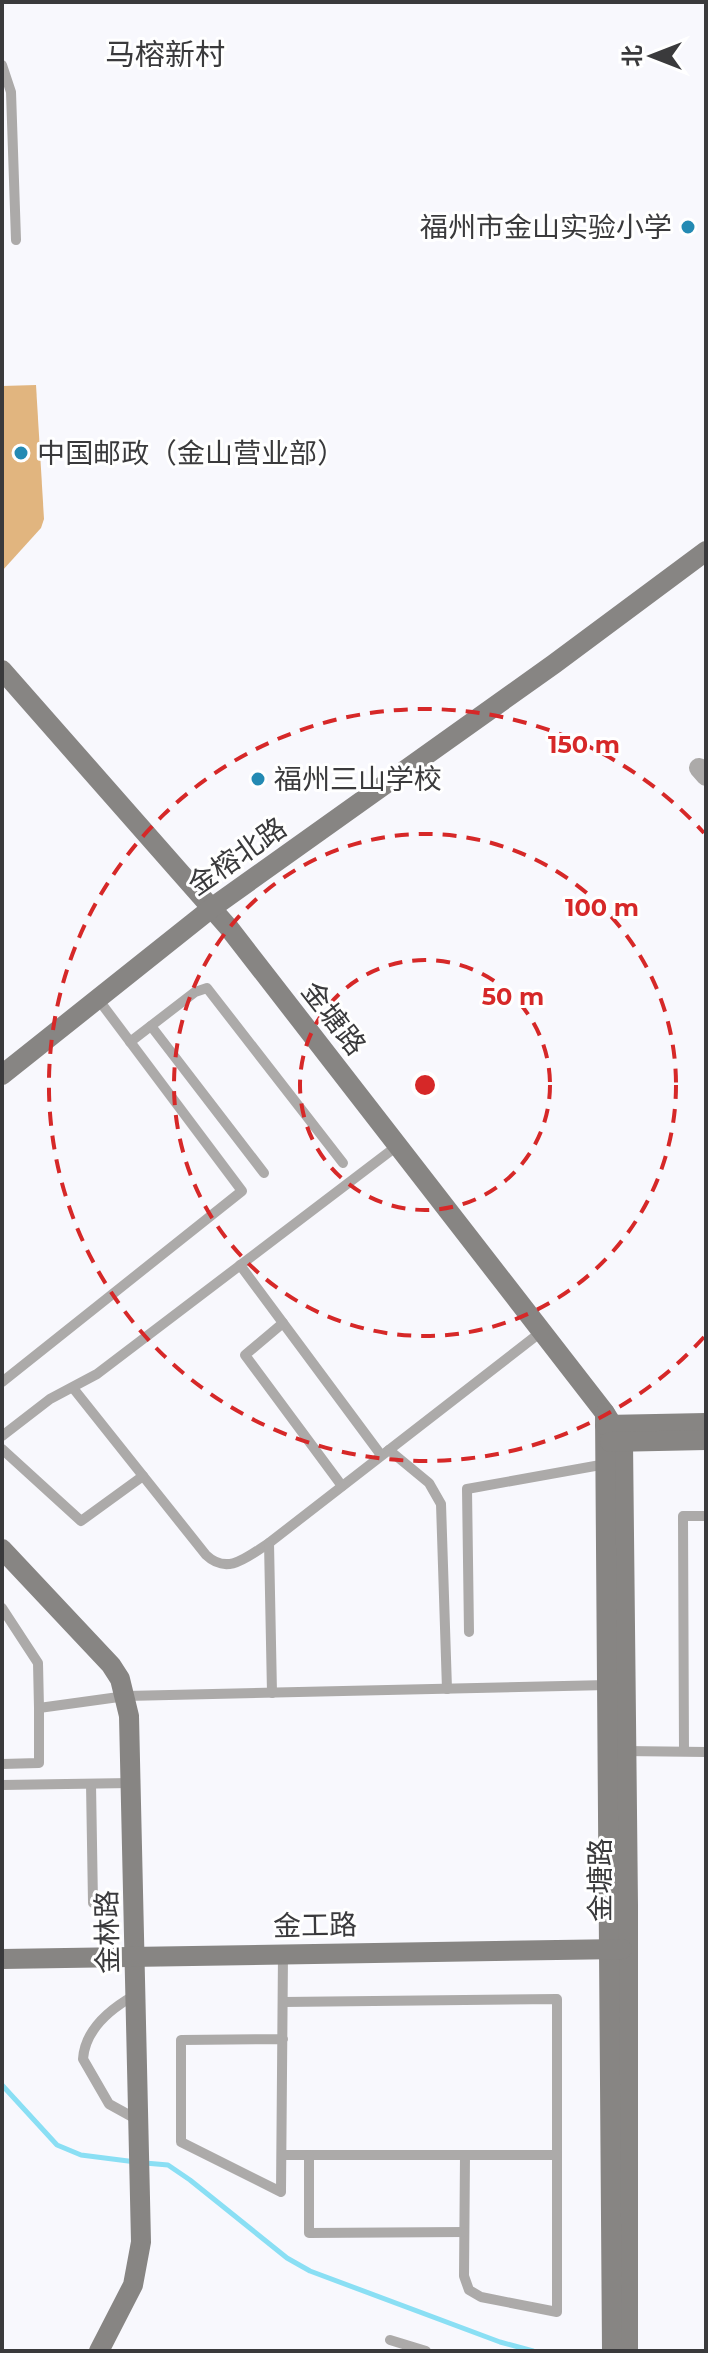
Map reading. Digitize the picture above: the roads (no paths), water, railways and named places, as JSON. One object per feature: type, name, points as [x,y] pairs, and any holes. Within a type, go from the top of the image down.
[{"type":"street","name":"金榕北路","points":[[2,1075],[213,907],[542,673],[706,551]]},
{"type":"street","name":"金塘路","points":[[2,670],[213,907],[541,1332],[610,1429],[628,2351]]},
{"type":"street","points":[[610,1429],[706,1423]]},
{"type":"street","name":"金塘路","points":[[610,1429],[606,1464],[608,1685],[617,1751]]},
{"type":"street","points":[[610,1429],[706,1440]]},
{"type":"street","name":"金林路","points":[[2,1549],[99,1650],[120,1679],[126,1696],[136,1956],[141,2242],[137,2271],[99,2351]]},
{"type":"street","name":"金塘路","points":[[612,2351],[618,1949]]},
{"type":"street","name":"金工路","points":[[2,1959],[618,1949]]},
{"type":"lane","points":[[2,65],[11,92],[16,240]]},
{"type":"lane","points":[[130,1042],[195,992],[207,988],[211,990],[343,1163]]},
{"type":"lane","points":[[2,1382],[242,1191],[98,999]]},
{"type":"lane","points":[[151,1026],[264,1173]]},
{"type":"lane","points":[[2,1436],[50,1399],[97,1374],[397,1146]]},
{"type":"lane","points":[[240,1265],[385,1453],[429,1483],[441,1504],[447,1689]]},
{"type":"lane","points":[[283,1323],[245,1355],[342,1486]]},
{"type":"lane","points":[[73,1388],[213,1561],[232,1566],[269,1543],[541,1332]]},
{"type":"lane","points":[[2,1449],[81,1521],[143,1476]]},
{"type":"lane","points":[[469,1632],[467,1489],[606,1464]]},
{"type":"lane","points":[[684,1751],[683,1516],[706,1516]]},
{"type":"lane","points":[[269,1543],[272,1693]]},
{"type":"lane","points":[[2,1608],[38,1663],[39,1708],[39,1763],[2,1764]]},
{"type":"lane","points":[[39,1708],[126,1696],[608,1685]]},
{"type":"lane","points":[[617,1751],[706,1752]]},
{"type":"lane","points":[[2,1785],[131,1783]]},
{"type":"lane","points":[[91,1784],[93,1903]]},
{"type":"lane","points":[[283,1954],[283,2039],[281,2192],[181,2142],[181,2040],[283,2039]]},
{"type":"lane","points":[[136,1994],[114,2007],[100,2021],[84,2048],[83,2059],[109,2104],[139,2122]]},
{"type":"lane","points":[[283,2002],[557,1999],[557,2312],[474,2294],[466,2284],[465,2155]]},
{"type":"lane","points":[[282,2155],[557,2155]]},
{"type":"lane","points":[[309,2155],[309,2233],[464,2232]]},
{"type":"lane","points":[[390,2340],[426,2351]]},
{"type":"waterway","points":[[2,2085],[57,2145],[81,2155],[136,2162]]},
{"type":"waterway","points":[[145,2163],[168,2165],[287,2258],[310,2271],[500,2342],[533,2351]]},
{"type":"place","name":"福州市金山实验小学","points":[[688,227]]},
{"type":"place","name":"中国邮政（金山营业部）","points":[[21,453]]},
{"type":"place","name":"福州三山学校","points":[[258,779]]},
{"type":"district","name":"马榕新村","points":[[165,54]]}]
